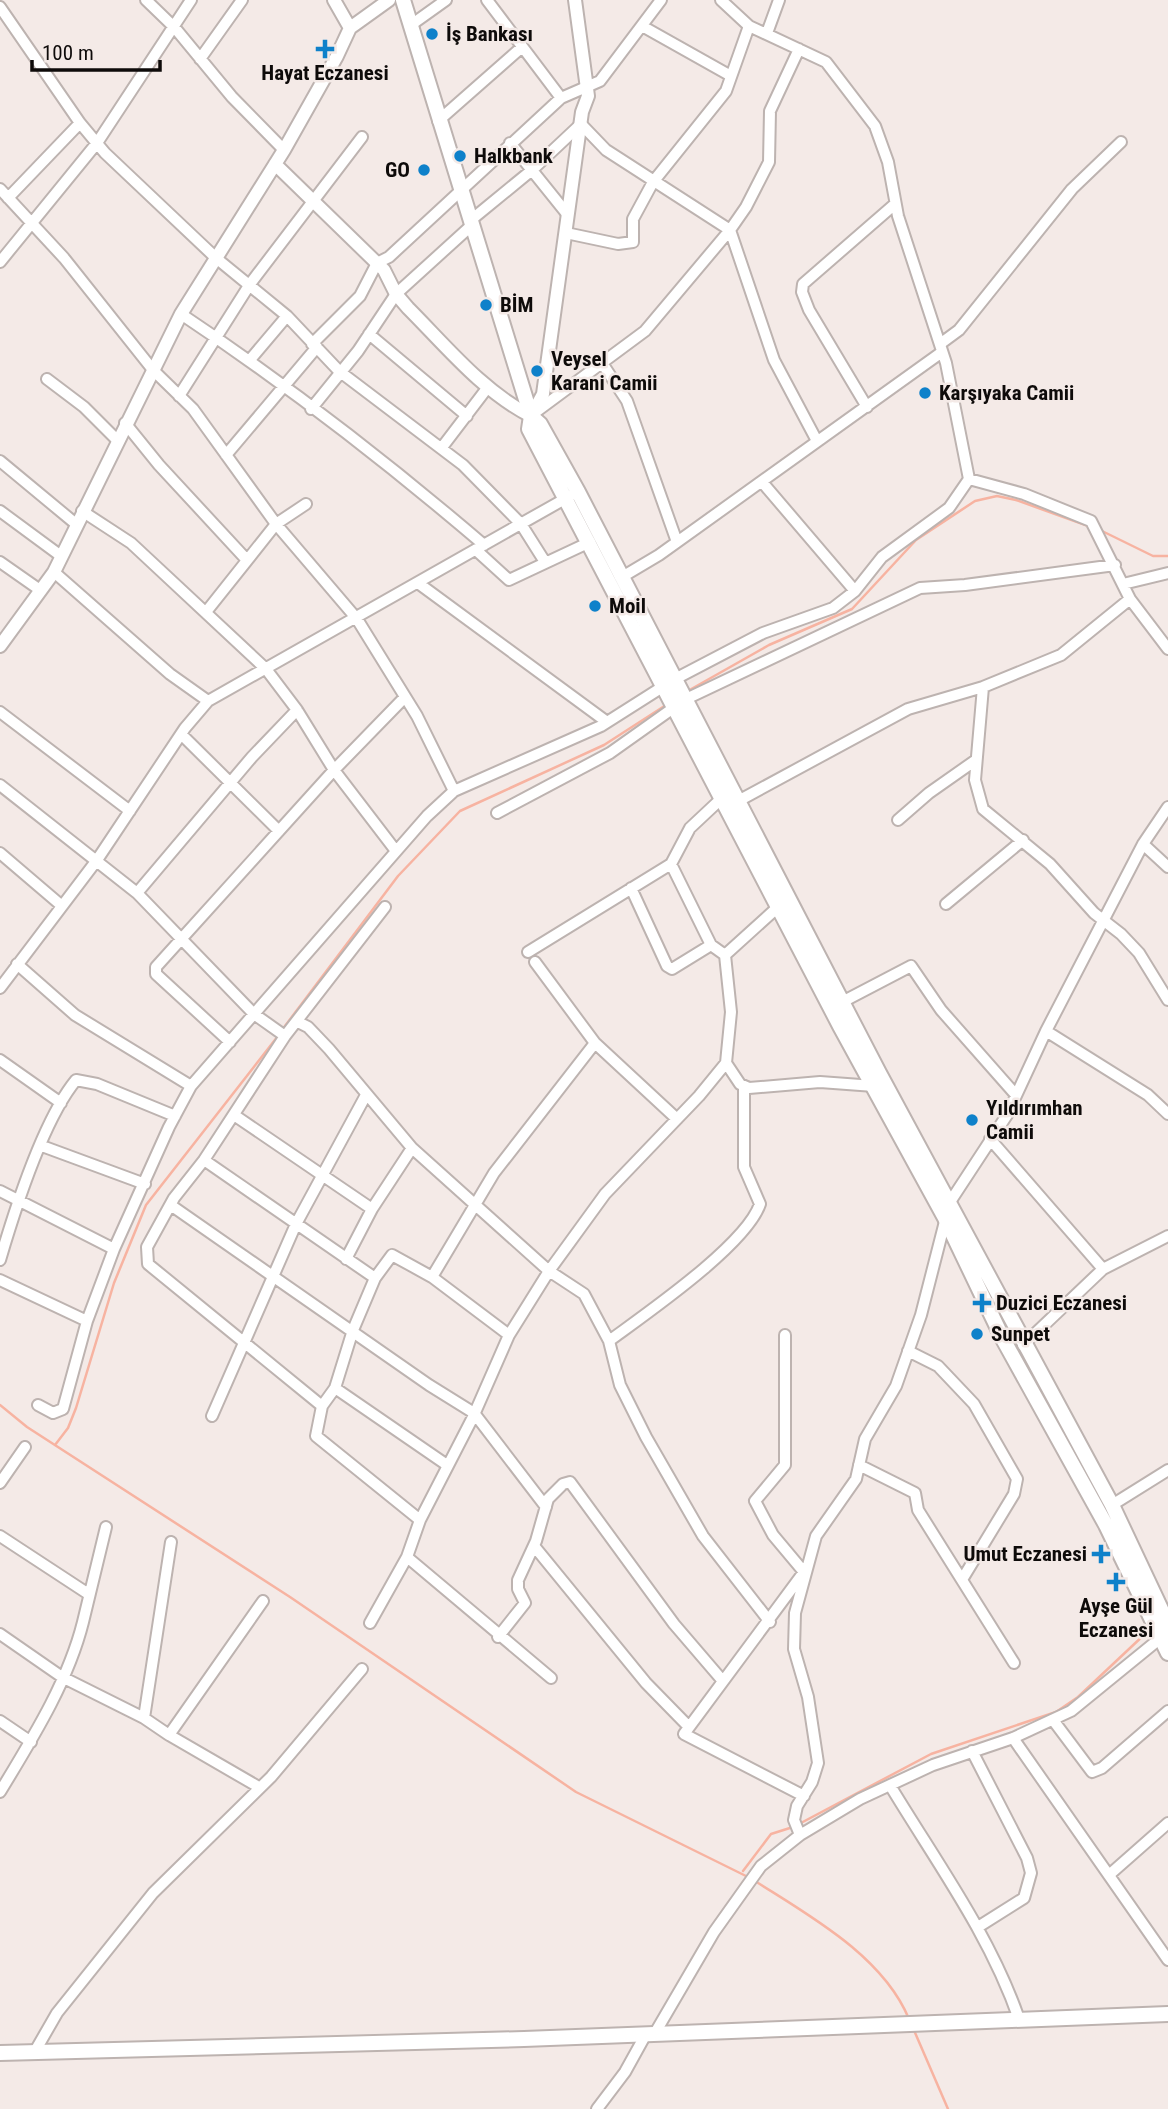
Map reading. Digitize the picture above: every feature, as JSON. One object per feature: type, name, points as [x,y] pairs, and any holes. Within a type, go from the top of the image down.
[{"type":"main road","points":[[403,0],[438,121],[531,415],[529,429],[573,495],[622,577],[722,798],[945,1218],[1003,1339],[1164,1635],[1168,1653]]},
{"type":"main road","points":[[573,495],[590,542],[740,800],[879,1073],[950,1202],[1023,1345],[1112,1505],[1164,1607],[1168,1624]]},
{"type":"main road","points":[[0,2053],[650,2034],[1168,2014]]},
{"type":"street","points":[[146,0],[175,28],[232,97],[284,150]]},
{"type":"street","points":[[0,262],[97,143],[191,0]]},
{"type":"street","points":[[200,59],[242,0]]},
{"type":"street","points":[[334,0],[350,28]]},
{"type":"street","points":[[0,646],[54,572],[181,314],[284,150],[350,28],[389,0]]},
{"type":"street","points":[[411,25],[446,0]]},
{"type":"street","points":[[487,0],[561,98]]},
{"type":"street","points":[[531,415],[543,394],[581,124],[588,96],[575,0]]},
{"type":"street","points":[[226,455],[314,346],[360,296],[377,263],[389,257],[561,98],[600,81],[661,0]]},
{"type":"street","points":[[497,813],[610,753],[676,694],[764,633],[833,608],[855,591],[882,557],[949,508],[969,479],[941,348],[895,204],[888,162],[875,126],[866,109],[827,62],[750,26],[721,0]]},
{"type":"street","points":[[767,33],[779,0]]},
{"type":"street","points":[[0,7],[80,123],[97,143],[216,258],[286,316],[339,371],[443,446],[521,524],[545,562]]},
{"type":"street","points":[[642,26],[731,76]]},
{"type":"street","points":[[566,233],[618,244],[633,242],[633,219],[653,182],[726,91],[750,26]]},
{"type":"street","points":[[438,121],[522,47]]},
{"type":"street","points":[[531,415],[645,331],[730,230],[746,207],[769,162],[770,111],[799,49]]},
{"type":"street","points":[[80,123],[4,193],[32,222],[153,370],[193,409],[276,524],[357,619],[405,697],[454,791]]},
{"type":"street","points":[[581,124],[606,150],[730,230],[774,360],[817,442]]},
{"type":"street","points":[[311,409],[396,294],[581,124]]},
{"type":"street","points":[[179,396],[250,285],[362,137]]},
{"type":"street","points":[[622,577],[677,542],[867,407],[941,348],[959,330],[1072,189],[1121,142]]},
{"type":"street","points":[[510,143],[568,215]]},
{"type":"street","points":[[275,164],[384,270],[396,294],[488,387],[506,403],[531,415]]},
{"type":"street","points":[[867,407],[809,310],[802,292],[803,284],[895,204]]},
{"type":"street","points":[[181,314],[249,361],[433,502],[480,547],[509,580],[590,542]]},
{"type":"street","points":[[249,361],[286,316]]},
{"type":"street","points":[[369,334],[467,416]]},
{"type":"street","points":[[602,363],[627,401],[677,542]]},
{"type":"street","points":[[47,379],[83,407],[117,440]]},
{"type":"street","points":[[443,446],[488,387]]},
{"type":"street","points":[[125,424],[246,559]]},
{"type":"street","points":[[0,461],[76,524]]},
{"type":"street","points":[[969,479],[1024,494],[1091,521],[1100,534],[1130,599],[1168,649]]},
{"type":"street","points":[[762,482],[855,591]]},
{"type":"street","points":[[0,988],[97,860],[181,734],[208,701],[573,495]]},
{"type":"street","points":[[206,612],[276,524],[306,504]]},
{"type":"street","points":[[0,511],[61,556]]},
{"type":"street","points":[[82,511],[131,543],[266,669],[297,710],[334,770],[396,851]]},
{"type":"street","points":[[0,562],[40,590]]},
{"type":"street","points":[[38,1405],[52,1413],[63,1409],[87,1321],[114,1249],[191,1086],[396,851],[454,791],[607,722],[920,588],[965,585],[1115,565]]},
{"type":"street","points":[[54,572],[170,674],[208,701]]},
{"type":"street","points":[[1124,584],[1168,573]]},
{"type":"street","points":[[418,583],[607,722]]},
{"type":"street","points":[[740,800],[908,709],[983,687],[1061,655],[1130,599]]},
{"type":"street","points":[[983,687],[975,780],[983,808],[1023,840],[1139,953],[1168,1000]]},
{"type":"street","points":[[230,1042],[156,974],[156,968],[334,770],[405,697]]},
{"type":"street","points":[[136,893],[285,720],[297,710]]},
{"type":"street","points":[[0,712],[130,811]]},
{"type":"street","points":[[181,734],[279,831]]},
{"type":"street","points":[[898,820],[929,793],[976,760]]},
{"type":"street","points":[[0,785],[136,893],[254,1014],[281,1033]]},
{"type":"street","points":[[677,1119],[595,1043],[531,957],[631,888],[671,864],[690,828],[722,798]]},
{"type":"street","points":[[797,1828],[804,1796],[818,1763],[808,1696],[794,1650],[795,1613],[804,1572],[816,1536],[856,1479],[866,1439],[895,1386],[921,1315],[950,1202],[1016,1095],[1046,1031],[1143,844],[1168,807]]},
{"type":"street","points":[[946,904],[1023,840]]},
{"type":"street","points":[[1143,844],[1168,867]]},
{"type":"street","points":[[0,853],[62,906]]},
{"type":"street","points":[[370,1623],[407,1557],[420,1520],[474,1413],[509,1335],[549,1271],[605,1194],[726,1063],[731,1012],[725,955],[711,945],[671,864]]},
{"type":"street","points":[[631,888],[667,966],[672,969],[711,945]]},
{"type":"street","points":[[725,955],[778,907]]},
{"type":"street","points":[[322,1406],[148,1264],[147,1247],[188,1177],[204,1160],[234,1115],[281,1033],[298,1022],[385,908]]},
{"type":"street","points":[[17,964],[75,1015],[191,1086]]},
{"type":"street","points":[[844,1001],[911,966],[941,1010],[1016,1095]]},
{"type":"street","points":[[1159,985],[1168,976]]},
{"type":"street","points":[[298,1022],[308,1027],[330,1049],[412,1148],[475,1208],[549,1271],[584,1294],[608,1341],[620,1385],[703,1536],[770,1622]]},
{"type":"street","points":[[1046,1031],[1148,1095],[1168,1114]]},
{"type":"street","points":[[432,1277],[494,1173],[595,1043]]},
{"type":"street","points":[[0,1060],[61,1103]]},
{"type":"street","points":[[726,1063],[744,1086],[749,1088],[820,1082],[874,1086]]},
{"type":"street","points":[[0,1260],[19,1199],[41,1146],[61,1103],[76,1080],[97,1084],[175,1116]]},
{"type":"street","points":[[608,1341],[657,1306],[738,1238],[755,1220],[760,1204],[744,1167],[744,1086]]},
{"type":"street","points":[[212,1416],[296,1224],[366,1095]]},
{"type":"street","points":[[234,1115],[322,1172],[372,1209]]},
{"type":"street","points":[[990,1139],[1103,1269]]},
{"type":"street","points":[[41,1146],[145,1184]]},
{"type":"street","points":[[346,1259],[372,1209],[412,1148]]},
{"type":"street","points":[[204,1160],[375,1278]]},
{"type":"street","points":[[0,1191],[114,1249]]},
{"type":"street","points":[[172,1206],[474,1413],[546,1507]]},
{"type":"street","points":[[1023,1345],[1103,1269],[1168,1236]]},
{"type":"street","points":[[420,1520],[316,1436],[322,1406],[335,1388],[353,1330],[375,1278],[392,1255],[432,1277],[509,1335]]},
{"type":"street","points":[[0,1280],[87,1321]]},
{"type":"street","points":[[785,1335],[785,1465],[755,1501],[773,1535],[804,1572]]},
{"type":"street","points":[[908,1350],[939,1366],[974,1404],[1017,1479],[1014,1494],[963,1578]]},
{"type":"street","points":[[335,1388],[447,1465]]},
{"type":"street","points":[[0,1483],[25,1447]]},
{"type":"street","points":[[859,1465],[915,1493],[918,1510],[1014,1662]]},
{"type":"street","points":[[1112,1505],[1168,1470]]},
{"type":"street","points":[[498,1637],[525,1603],[517,1580],[534,1546],[548,1499],[563,1484],[570,1482],[674,1624],[722,1681]]},
{"type":"street","points":[[0,1792],[31,1742],[62,1677],[83,1623],[88,1593],[106,1527]]},
{"type":"street","points":[[0,1536],[88,1593]]},
{"type":"street","points":[[144,1718],[171,1542]]},
{"type":"street","points":[[534,1546],[646,1684],[689,1727]]},
{"type":"street","points":[[407,1557],[498,1637],[551,1678]]},
{"type":"street","points":[[804,1572],[770,1622],[722,1681],[684,1734],[804,1796]]},
{"type":"street","points":[[169,1735],[263,1601]]},
{"type":"street","points":[[0,1634],[62,1677],[144,1718],[257,1786]]},
{"type":"street","points":[[597,2109],[625,2072],[714,1932],[761,1866],[797,1828],[891,1787],[933,1765],[1013,1738],[1054,1720],[1071,1711],[1164,1635]]},
{"type":"street","points":[[34,2053],[57,2012],[153,1893],[257,1786],[271,1777],[362,1669]]},
{"type":"street","points":[[1054,1720],[1093,1772],[1102,1768],[1168,1711]]},
{"type":"street","points":[[0,1721],[31,1742]]},
{"type":"street","points":[[1013,1738],[1168,1960]]},
{"type":"street","points":[[972,1751],[1016,1834],[1031,1873],[1024,1898],[978,1927]]},
{"type":"street","points":[[891,1787],[978,1927],[1006,1981],[1019,2019]]},
{"type":"street","points":[[1109,1875],[1168,1823]]},
{"type":"waterway","points":[[686,692],[769,645],[852,609],[916,540],[975,501],[997,496],[1016,500],[1091,527]]},
{"type":"waterway","points":[[1100,530],[1153,556],[1168,556]]},
{"type":"waterway","points":[[282,1030],[398,876],[460,811],[604,745],[666,705]]},
{"type":"waterway","points":[[55,1445],[68,1428],[76,1408],[114,1283],[146,1205],[278,1036]]},
{"type":"waterway","points":[[0,1405],[27,1427],[290,1597],[576,1792],[750,1878]]},
{"type":"waterway","points":[[799,1824],[931,1754],[1056,1712],[1078,1697],[1146,1633],[1145,1621]]},
{"type":"waterway","points":[[743,1871],[771,1834],[793,1827]]},
{"type":"waterway","points":[[755,1881],[821,1923],[863,1957],[897,1996],[909,2019]]},
{"type":"waterway","points":[[913,2028],[948,2109]]},
{"type":"place","name":"İş Bankası","points":[[432,34]]},
{"type":"place","name":"Hayat Eczanesi","points":[[325,49]]},
{"type":"place","name":"Halkbank","points":[[460,156]]},
{"type":"place","name":"GO","points":[[424,170]]},
{"type":"place","name":"BİM","points":[[486,305]]},
{"type":"place","name":"Veysel Karani Camii","points":[[537,371]]},
{"type":"place","name":"Karşıyaka Camii","points":[[925,393]]},
{"type":"place","name":"Moil","points":[[595,606]]},
{"type":"place","name":"Yıldırımhan Camii","points":[[972,1120]]},
{"type":"place","name":"Duzici Eczanesi","points":[[982,1303]]},
{"type":"place","name":"Sunpet","points":[[977,1334]]},
{"type":"place","name":"Umut Eczanesi","points":[[1101,1554]]},
{"type":"place","name":"Ayşe Gül Eczanesi","points":[[1116,1582]]}]
